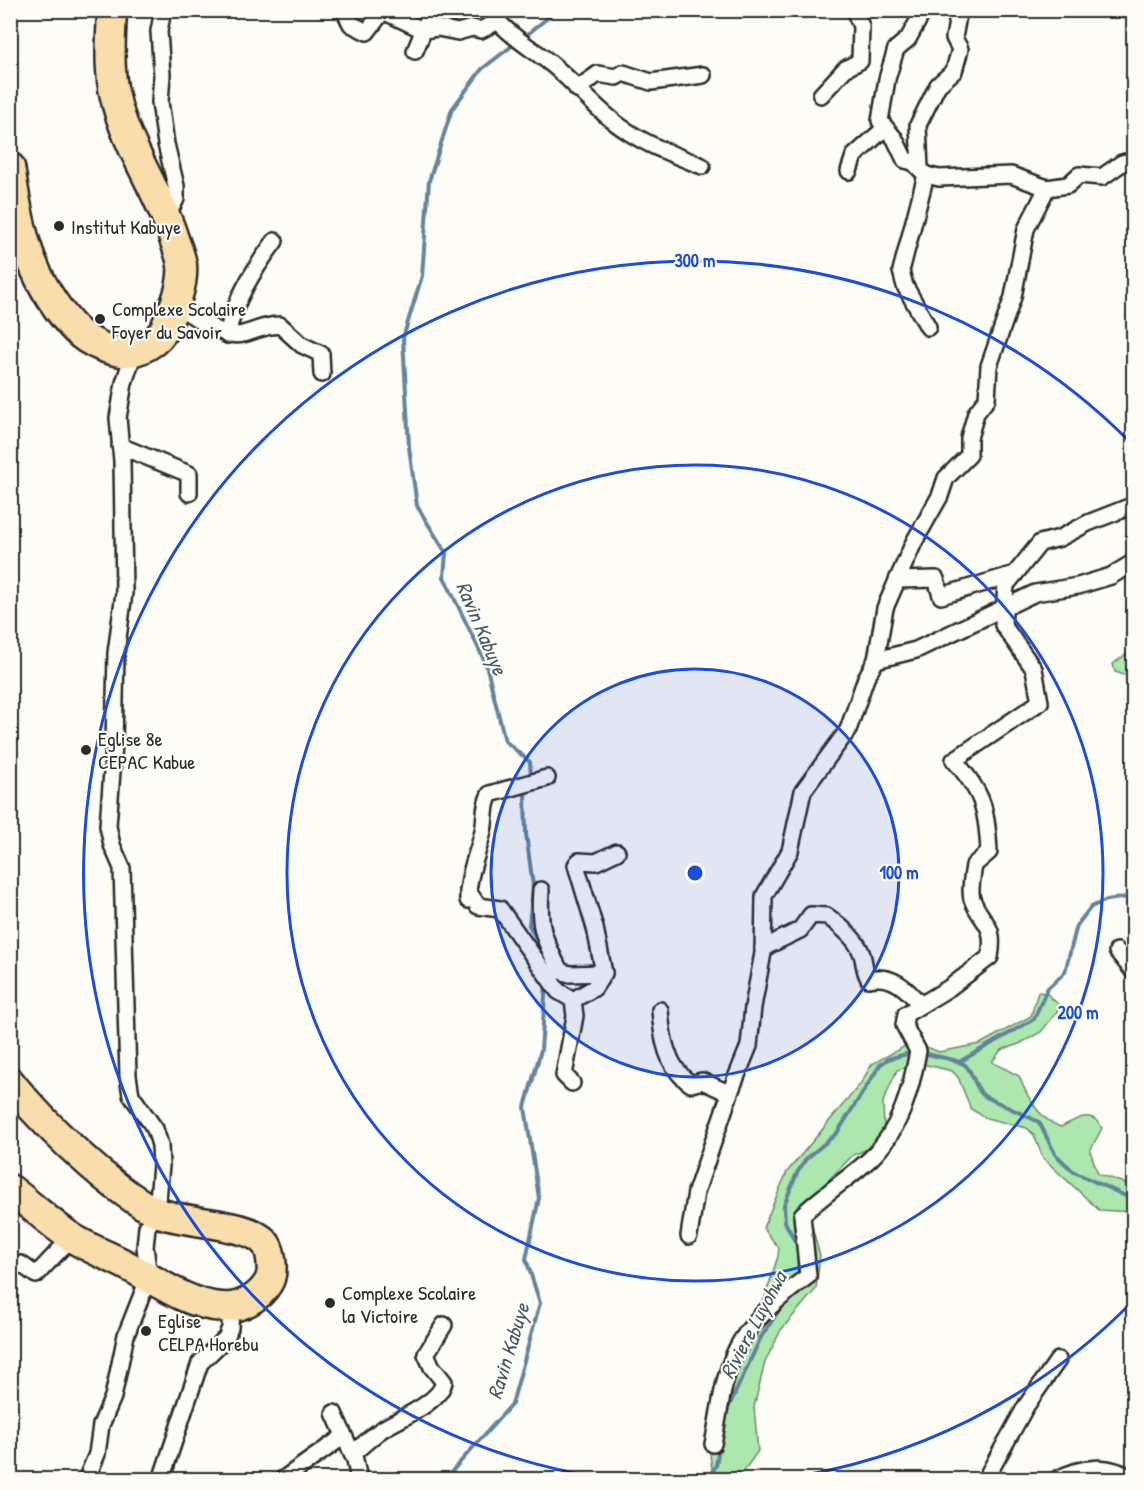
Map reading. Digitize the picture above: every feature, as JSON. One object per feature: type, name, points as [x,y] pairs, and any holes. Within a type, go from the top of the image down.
[{"type":"highway","points":[[10,166],[24,245],[51,301],[74,328],[92,342],[113,351],[134,352],[152,343],[163,332],[176,305],[182,266],[167,216],[126,131],[115,96],[111,60],[112,10]]},
{"type":"highway","points":[[10,1082],[28,1104],[91,1163],[134,1198],[157,1212],[178,1219],[234,1227],[252,1233],[266,1243],[272,1263],[269,1282],[258,1295],[244,1304],[231,1306],[199,1304],[72,1237],[10,1189]]},
{"type":"street","points":[[163,10],[159,31],[162,75],[160,102],[166,144],[176,186],[176,200],[167,216]]},
{"type":"street","points":[[345,12],[351,24],[367,32],[383,10],[423,30],[438,28],[458,32],[472,28],[481,30],[498,21],[508,33],[521,39],[536,54],[555,67],[626,131],[702,166]]},
{"type":"street","points":[[415,51],[432,10]]},
{"type":"street","points":[[821,95],[845,69],[860,61],[861,26],[854,10]]},
{"type":"street","points":[[924,10],[908,39],[896,48],[880,121],[905,160],[914,162],[923,172],[939,178],[1011,175],[1047,188],[1068,185],[1079,175],[1102,177],[1122,163],[1134,160]]},
{"type":"street","points":[[928,327],[905,286],[901,271],[923,172],[918,125],[939,85],[954,71],[960,50],[954,38],[959,10]]},
{"type":"street","points":[[577,89],[598,74],[616,77],[622,73],[651,82],[703,75]]},
{"type":"street","points":[[849,171],[854,156],[885,128]]},
{"type":"street","points":[[689,1236],[696,1192],[731,1090],[749,1046],[763,948],[764,896],[790,851],[803,792],[848,730],[866,678],[876,660],[885,608],[897,579],[946,478],[969,455],[969,438],[976,413],[987,399],[989,366],[1013,297],[1026,229],[1047,188]]},
{"type":"street","points":[[227,335],[233,309],[255,268],[275,242]]},
{"type":"street","points":[[176,305],[227,335],[244,334],[259,326],[280,325],[302,345],[321,354],[322,374]]},
{"type":"street","points":[[86,1479],[97,1454],[100,1425],[112,1397],[126,1335],[149,1278],[145,1247],[147,1227],[157,1212],[161,1165],[160,1145],[155,1129],[131,1095],[128,1076],[122,868],[112,845],[108,826],[114,744],[116,652],[124,593],[118,418],[124,383],[134,352]]},
{"type":"street","points":[[120,446],[189,474],[189,493]]},
{"type":"street","points":[[713,1444],[729,1369],[741,1342],[770,1306],[808,1276],[802,1215],[871,1158],[893,1128],[907,1101],[918,1051],[904,1025],[906,1014],[949,988],[990,957],[992,941],[989,923],[971,898],[974,865],[989,852],[988,819],[976,785],[954,760],[1040,702],[1034,669],[1003,625],[1006,585],[1040,543],[1060,538],[1088,523],[1134,505]]},
{"type":"street","points":[[876,660],[916,650],[1035,593],[1077,586],[1111,576],[1134,562]]},
{"type":"street","points":[[897,579],[936,579],[941,596],[1015,574]]},
{"type":"street","points":[[468,909],[468,891],[484,829],[485,804],[490,794],[547,778]]},
{"type":"street","points":[[573,1000],[594,988],[604,974],[595,928],[576,865],[579,861],[596,862],[617,852]]},
{"type":"street","points":[[542,890],[539,918],[543,940],[560,971],[570,974],[604,974]]},
{"type":"street","points":[[468,891],[478,906],[500,909],[558,990],[573,1000],[575,1016],[564,1075],[572,1083]]},
{"type":"street","points":[[763,948],[800,930],[811,915],[827,916],[859,946],[863,955],[864,971],[869,980],[880,977],[891,979],[909,992],[920,1005]]},
{"type":"street","points":[[1117,951],[1134,972]]},
{"type":"street","points":[[660,1010],[663,1046],[682,1079],[691,1084],[702,1081],[724,1091],[731,1090]]},
{"type":"street","points":[[10,1268],[21,1264],[36,1275],[72,1237]]},
{"type":"street","points":[[161,1479],[200,1363],[226,1338],[230,1328],[231,1306]]},
{"type":"street","points":[[352,1454],[382,1429],[424,1404],[443,1386],[444,1382],[432,1367],[426,1354],[444,1325]]},
{"type":"street","points":[[985,1479],[1026,1406],[1058,1360]]},
{"type":"street","points":[[334,1413],[352,1454],[359,1479]]},
{"type":"street","points":[[282,1479],[344,1436]]},
{"type":"street","points":[[1056,1479],[1086,1469],[1104,1468],[1133,1479]]},
{"type":"green space","points":[[1133,620],[1133,649],[1130,621]]},
{"type":"green space","points":[[1133,649],[1133,678],[1115,672],[1113,664]]},
{"type":"green space","points":[[1038,992],[1046,993],[1058,1004],[1057,1012],[1041,1032],[1019,1044],[1001,1050],[992,1062],[1019,1076],[1035,1107],[1053,1124],[1061,1127],[1084,1117],[1094,1118],[1098,1122],[1102,1128],[1090,1151],[1098,1174],[1133,1186],[1133,1212],[1099,1210],[1043,1158],[1034,1135],[1027,1128],[986,1118],[971,1109],[958,1077],[952,1071],[919,1063],[897,1070],[883,1102],[884,1129],[878,1145],[853,1155],[810,1199],[811,1223],[820,1256],[816,1289],[781,1330],[765,1362],[754,1407],[758,1451],[738,1479],[699,1480],[712,1470],[708,1438],[710,1420],[747,1353],[778,1256],[779,1248],[763,1228],[787,1172],[861,1083],[872,1064],[907,1045],[924,1046],[939,1052],[980,1044],[1031,1016]]},
{"type":"waterway","name":"Ravin Kabuye","points":[[523,38],[557,10]]},
{"type":"waterway","name":"Ravin Kabuye","points":[[517,42],[482,69],[452,109],[429,181],[422,276],[403,338],[409,447],[417,506],[446,553],[444,577],[486,664],[505,741],[530,762],[531,778]]},
{"type":"waterway","name":"Ravin Kabuye","points":[[528,788],[525,795],[526,834],[533,886],[529,925],[541,948]]},
{"type":"waterway","points":[[961,1061],[1034,1019],[1047,989],[1065,972],[1077,925],[1091,907],[1107,900],[1134,896]]},
{"type":"waterway","name":"Ravin Kabuye","points":[[444,1480],[512,1404],[540,1303],[526,1259],[539,1198],[525,1107],[541,1050],[546,983]]},
{"type":"waterway","name":"Riviere Luyohwa","points":[[799,1249],[785,1222],[784,1205],[797,1173],[806,1159],[837,1133],[880,1065],[888,1059],[914,1052]]},
{"type":"waterway","name":"Riviere Luyohwa","points":[[921,1052],[964,1064],[984,1096],[1039,1122],[1055,1154],[1074,1172],[1134,1200]]},
{"type":"waterway","name":"Riviere Luyohwa","points":[[798,1278],[799,1259]]},
{"type":"waterway","name":"Riviere Luyohwa","points":[[725,1415],[761,1337],[784,1303]]},
{"type":"waterway","name":"Riviere Luyohwa","points":[[709,1480],[716,1465],[720,1443]]},
{"type":"place","name":"Institut Kabuye","points":[[59,226]]},
{"type":"place","name":"Complexe Scolaire Foyer du Savoir","points":[[100,319]]},
{"type":"place","name":"Eglise 8e CEPAC Kabue","points":[[86,750]]},
{"type":"place","name":"Complexe Scolaire la Victoire","points":[[330,1303]]},
{"type":"place","name":"Eglise CELPA Horebu","points":[[146,1331]]}]
